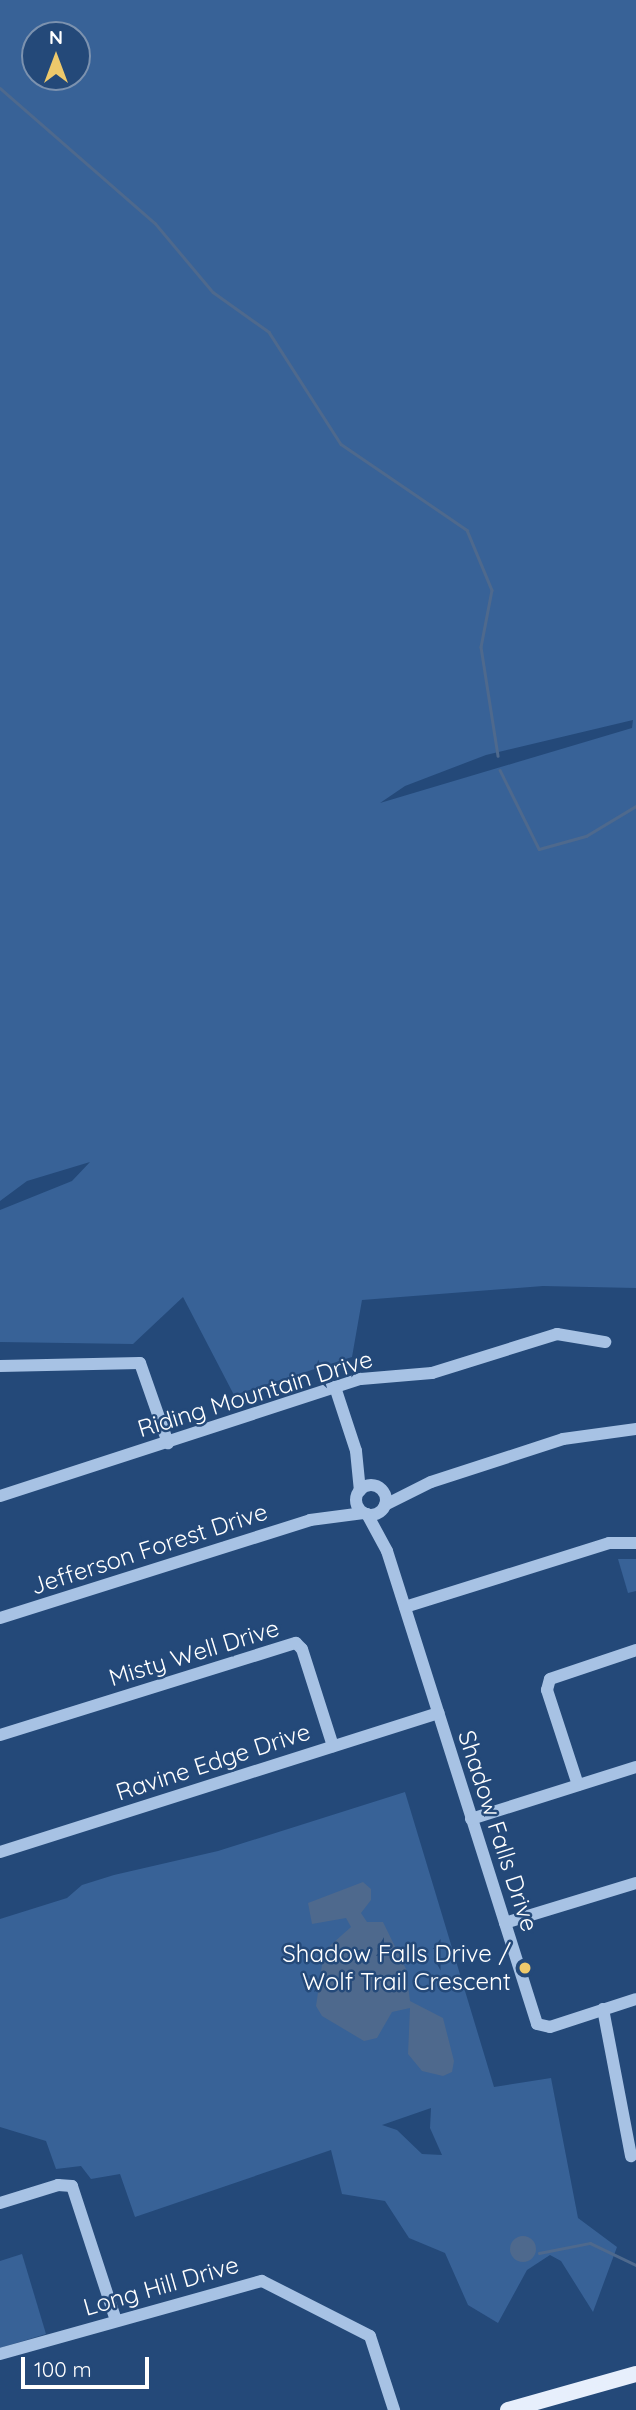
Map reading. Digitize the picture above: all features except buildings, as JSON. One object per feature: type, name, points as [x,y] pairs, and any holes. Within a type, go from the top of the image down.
[{"type":"main road","points":[[508,2410],[636,2374]]},
{"type":"street","name":"Riding Mountain Drive","points":[[0,1496],[375,1376],[432,1373],[557,1334],[605,1342]]},
{"type":"street","points":[[0,1366],[140,1363],[168,1443]]},
{"type":"street","points":[[335,1387],[356,1451],[377,1487],[431,1482]]},
{"type":"street","points":[[384,1506],[431,1482],[579,1435],[636,1429]]},
{"type":"street","points":[[356,1451],[359,1493]]},
{"type":"street","name":"Jefferson Forest Drive","points":[[0,1618],[310,1520],[359,1493],[377,1487]]},
{"type":"street","name":"Shadow Falls Drive","points":[[377,1487],[384,1506],[387,1551]]},
{"type":"street","name":"Shadow Falls Drive","points":[[359,1493],[365,1514],[387,1551],[537,2024],[550,2027],[636,1999]]},
{"type":"street","name":"Jefferson Forest Drive","points":[[310,1520],[365,1514],[384,1506]]},
{"type":"street","points":[[405,1608],[609,1543],[636,1542]]},
{"type":"street","name":"Misty Well Drive","points":[[0,1735],[296,1643],[306,1658],[333,1746]]},
{"type":"street","points":[[578,1785],[547,1690],[550,1679],[636,1650]]},
{"type":"street","name":"Ravine Edge Drive","points":[[0,1852],[438,1713]]},
{"type":"street","points":[[471,1819],[636,1767]]},
{"type":"street","points":[[505,1923],[636,1883]]},
{"type":"street","points":[[603,2009],[631,2156]]},
{"type":"street","points":[[0,2203],[58,2185],[72,2186],[116,2321]]},
{"type":"street","name":"Long Hill Drive","points":[[0,2354],[262,2281],[370,2336],[394,2410]]},
{"type":"shaded area","points":[[0,0],[636,0],[636,1288],[543,1286],[362,1300],[352,1357],[234,1395],[183,1297],[133,1344],[0,1342],[0,1210],[72,1181],[90,1162],[27,1181],[0,1201]],"holes":[[[633,720],[632,728],[380,803],[405,786],[486,755]]]},
{"type":"shaded area","points":[[618,1559],[636,1559],[636,1591],[628,1593]]},
{"type":"shaded area","points":[[405,1792],[494,2087],[551,2078],[578,2218],[617,2247],[593,2312],[561,2261],[550,2255],[527,2270],[498,2323],[468,2305],[445,2253],[409,2238],[385,2201],[342,2194],[331,2150],[135,2217],[120,2174],[91,2179],[81,2166],[56,2169],[46,2141],[0,2127],[0,1919],[67,1898],[82,1885],[114,1875],[218,1851]],"holes":[[[431,2108],[430,2128],[442,2155],[422,2154],[397,2130],[382,2125]]]},
{"type":"shaded area","points":[[363,1882],[371,1889],[371,1900],[361,1913],[367,1922],[383,1922],[406,1969],[410,2001],[443,2018],[454,2061],[452,2072],[443,2076],[422,2071],[408,2054],[410,2008],[392,2012],[377,2038],[364,2041],[322,2016],[316,2006],[324,1951],[351,1927],[346,1918],[312,1924],[308,1903]]},
{"type":"shaded area","points":[[523,2236],[532,2240],[536,2249],[532,2258],[523,2262],[514,2258],[510,2249],[514,2240]]},
{"type":"shaded area","points":[[22,2254],[46,2334],[0,2348],[0,2261]]},
{"type":"waterway","points":[[0,88],[155,223],[213,292],[269,332],[341,444],[467,530],[492,590],[481,647],[498,756]]},
{"type":"waterway","points":[[500,770],[539,849],[586,836],[636,806]]},
{"type":"waterway","points":[[539,2253],[590,2243],[636,2265]]},
{"type":"place","name":"Shadow Falls Drive / Wolf Trail Crescent","points":[[525,1968]]}]
